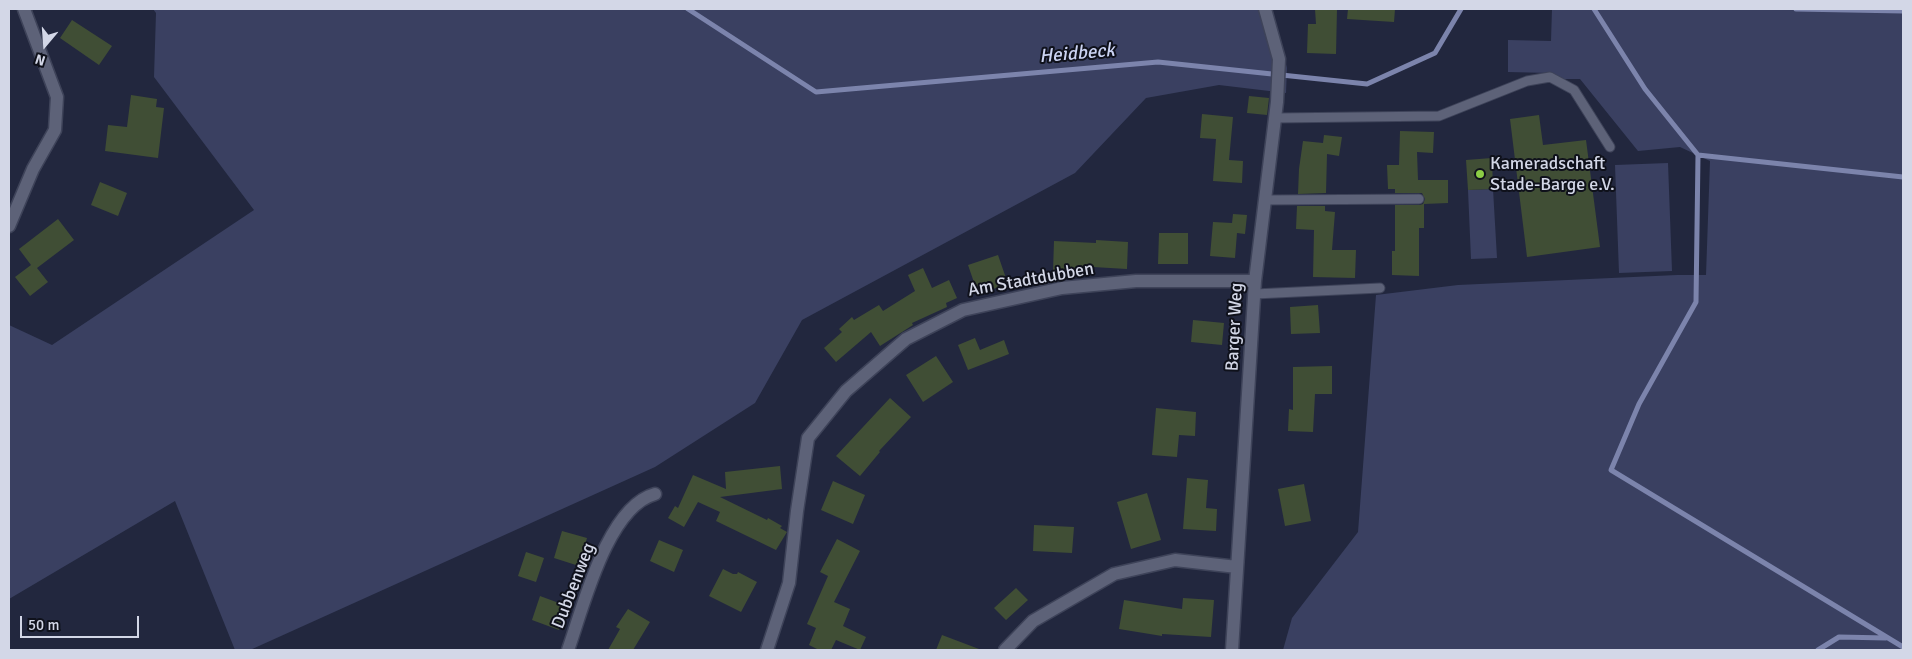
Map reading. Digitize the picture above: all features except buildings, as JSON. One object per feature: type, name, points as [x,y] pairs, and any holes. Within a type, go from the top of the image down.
[{"type":"street","points":[[9,226],[33,169],[55,130],[57,97],[24,9]]},
{"type":"street","name":"Barger Weg","points":[[1232,650],[1256,294],[1255,280],[1278,102],[1279,60],[1265,9]]},
{"type":"street","name":"Am Stadtdubben","points":[[767,650],[789,583],[808,438],[846,391],[906,339],[963,310],[1062,288],[1136,281],[1255,280]]},
{"type":"street","name":"Dubbenweg","points":[[568,650],[598,561],[624,517],[646,497],[655,494]]},
{"type":"street","points":[[1005,650],[1033,621],[1114,574],[1175,560],[1237,567]]},
{"type":"lane","points":[[1276,118],[1438,116],[1527,81],[1550,77],[1574,90],[1610,147]]},
{"type":"lane","points":[[1266,200],[1419,199]]},
{"type":"lane","points":[[1256,294],[1380,288]]},
{"type":"shaded area","points":[[153,9],[1272,9],[1287,68],[1286,93],[1219,85],[1146,98],[1075,173],[802,320],[755,403],[655,467],[250,650],[235,650],[175,501],[9,599],[9,325],[52,345],[254,210],[154,77],[156,13]]},
{"type":"shaded area","points":[[1552,9],[1903,9],[1903,650],[1283,650],[1292,618],[1358,532],[1376,295],[1458,285],[1706,275],[1710,161],[1680,147],[1638,151],[1580,79],[1550,79],[1550,73],[1508,72],[1508,40],[1551,41]]},
{"type":"shaded area","points":[[1668,163],[1672,271],[1619,273],[1615,165]]},
{"type":"shaded area","points":[[1493,189],[1497,258],[1471,259],[1468,190]]},
{"type":"waterway","name":"Heidbeck","points":[[688,9],[816,92],[1158,62],[1367,84],[1435,53],[1461,9]]},
{"type":"waterway","points":[[1594,9],[1645,89],[1698,155],[1696,302],[1639,404],[1611,470],[1903,647]]},
{"type":"waterway","name":"Heidbeck","points":[[1796,9],[1903,11]]},
{"type":"waterway","points":[[1698,155],[1903,177]]},
{"type":"waterway","points":[[1818,650],[1839,637],[1886,638]]},
{"type":"place","name":"Kameradschaft Stade-Barge e.V.","points":[[1480,174]]}]
